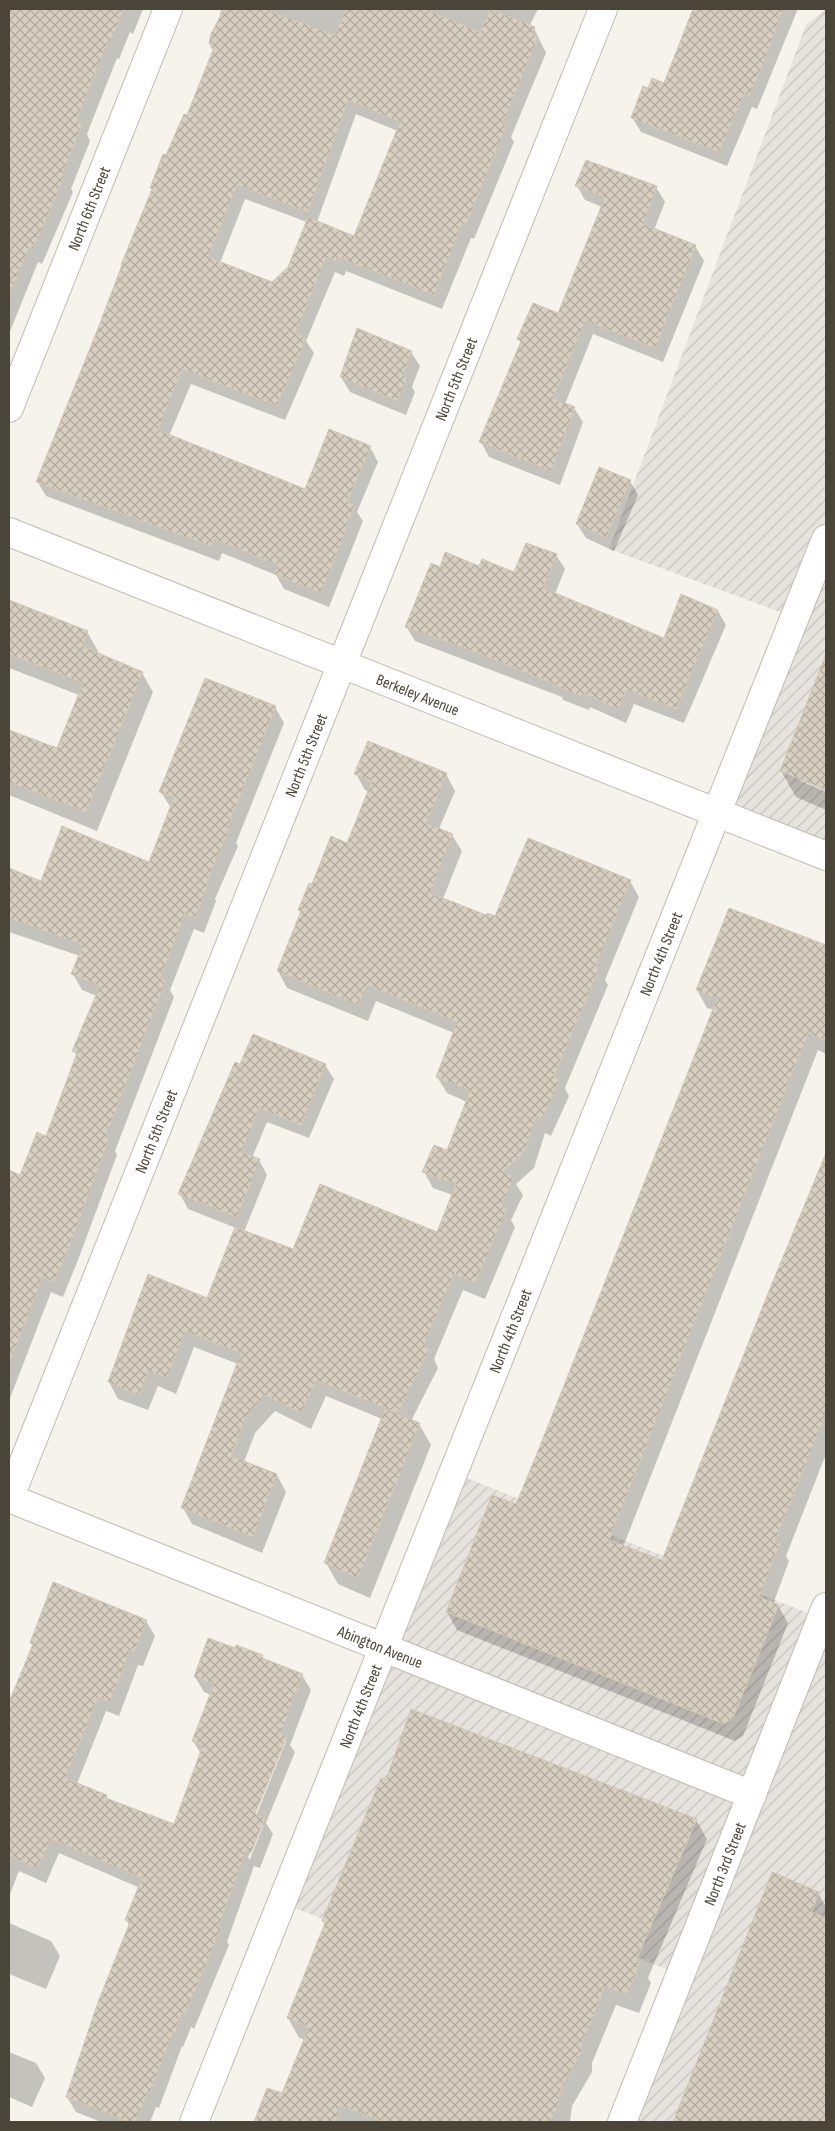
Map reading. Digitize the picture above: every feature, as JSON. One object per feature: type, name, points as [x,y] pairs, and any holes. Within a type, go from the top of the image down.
[{"type":"street","name":"North 6th Street","points":[[9,408],[168,9]]},
{"type":"street","name":"North 5th Street","points":[[9,1499],[603,9]]},
{"type":"street","name":"Berkeley Avenue","points":[[9,532],[826,856]]},
{"type":"street","name":"North 4th Street","points":[[194,2122],[826,539]]},
{"type":"street","name":"Abington Avenue","points":[[9,1499],[752,1795]]},
{"type":"street","name":"North 3rd Street","points":[[622,2122],[826,1607]]},
{"type":"shaded area","points":[[826,9],[826,866],[719,824],[802,620],[609,549],[806,25]]},
{"type":"shaded area","points":[[459,1475],[818,1617],[826,1597],[826,2122],[632,2122],[690,1979],[501,1902],[473,1978],[287,1905]]},
{"type":"building","points":[[9,9],[124,9],[109,44],[107,43],[76,121],[82,124],[62,174],[65,175],[33,249],[29,247],[10,293]]},
{"type":"building","points":[[224,9],[264,9],[335,35],[346,9],[425,9],[480,32],[491,9],[535,27],[532,35],[538,37],[502,125],[506,126],[466,225],[462,223],[434,295],[337,257],[336,261],[326,258],[295,333],[306,338],[277,406],[182,369],[158,430],[305,489],[329,429],[371,446],[347,502],[355,506],[321,593],[274,574],[278,565],[214,539],[211,546],[36,482],[152,189],[150,188],[163,154],[166,155],[184,114],[187,115],[213,50],[209,43],[211,34]],"holes":[[[348,100],[400,122],[354,236],[308,217],[288,267],[272,282],[208,257],[237,185],[308,212]]]},
{"type":"building","points":[[693,9],[783,9],[749,96],[744,94],[719,152],[631,118],[643,86],[648,88],[652,78],[664,83]]},
{"type":"building","points":[[586,160],[657,186],[643,224],[696,245],[655,348],[585,321],[553,398],[575,407],[551,471],[479,442],[521,341],[517,339],[533,303],[558,313],[605,197],[575,186]]},
{"type":"building","points":[[357,328],[412,351],[403,375],[407,377],[397,401],[340,377]]},
{"type":"building","points":[[599,467],[631,480],[606,538],[576,524]]},
{"type":"building","points":[[526,543],[557,554],[543,588],[664,638],[681,594],[718,610],[676,709],[626,690],[618,709],[582,693],[580,696],[475,652],[405,627],[431,563],[440,567],[445,552],[479,566],[482,559],[514,572]]},
{"type":"building","points":[[9,600],[88,631],[82,646],[143,672],[86,812],[9,782],[9,730],[57,748],[83,683],[9,654]]},
{"type":"building","points":[[826,658],[826,790],[780,771]]},
{"type":"building","points":[[205,678],[276,706],[227,828],[229,829],[206,883],[208,884],[195,918],[185,914],[160,978],[166,980],[106,1135],[109,1138],[70,1244],[54,1282],[42,1277],[11,1359],[9,1358],[9,1170],[20,1175],[37,1132],[46,1136],[77,1053],[72,1051],[100,986],[71,974],[83,945],[9,918],[9,868],[41,881],[62,826],[149,862],[174,797],[159,792]]},
{"type":"building","points":[[368,741],[447,773],[426,823],[453,834],[430,893],[486,915],[487,913],[495,916],[528,838],[631,880],[595,966],[599,968],[554,1076],[560,1079],[542,1120],[536,1117],[525,1151],[503,1172],[514,1177],[501,1207],[507,1209],[475,1283],[454,1274],[424,1344],[427,1345],[426,1348],[429,1350],[398,1413],[316,1380],[301,1413],[265,1395],[246,1416],[231,1456],[277,1474],[253,1537],[181,1508],[241,1353],[185,1331],[167,1378],[148,1371],[139,1395],[108,1382],[148,1274],[207,1298],[235,1227],[293,1249],[320,1184],[437,1232],[456,1184],[422,1172],[434,1145],[447,1150],[470,1091],[436,1077],[457,1022],[367,985],[358,1005],[277,971],[301,911],[298,910],[309,883],[312,884],[331,836],[347,843],[372,781],[354,774]]},
{"type":"building","points":[[729,908],[826,945],[826,1041],[808,1033],[609,1540],[662,1560],[826,1153],[826,1413],[775,1541],[780,1543],[759,1597],[779,1605],[733,1718],[724,1724],[446,1612],[492,1495],[516,1504],[536,1456],[717,999],[696,990]]},
{"type":"building","points":[[253,1034],[326,1064],[301,1125],[259,1108],[241,1152],[260,1159],[237,1217],[178,1194],[235,1062],[240,1064]]},
{"type":"building","points":[[385,1409],[420,1423],[358,1578],[324,1563]]},
{"type":"building","points":[[53,1582],[147,1620],[134,1652],[130,1650],[110,1702],[98,1697],[65,1778],[107,1795],[106,1798],[174,1824],[203,1745],[192,1741],[214,1684],[194,1677],[208,1638],[235,1648],[236,1645],[263,1655],[262,1658],[303,1674],[280,1734],[287,1736],[255,1814],[265,1818],[251,1853],[246,1851],[218,1927],[221,1928],[185,2014],[182,2013],[175,2032],[173,2032],[150,2093],[148,2092],[135,2122],[128,2122],[66,2097],[98,2002],[130,1922],[125,1920],[142,1878],[51,1839],[37,1868],[9,1856],[9,1702],[33,1644],[30,1643]]},
{"type":"building","points":[[411,1709],[697,1819],[636,1961],[640,1962],[628,1993],[605,1987],[582,2043],[581,2053],[561,2087],[559,2105],[549,2122],[384,2122],[341,2106],[335,2122],[254,2122],[267,2088],[282,2093],[309,2027],[287,2018],[325,1923],[322,1921],[381,1778],[386,1780]]},
{"type":"building","points":[[772,1872],[819,1892],[812,1912],[826,1918],[826,2122],[673,2122]]}]
